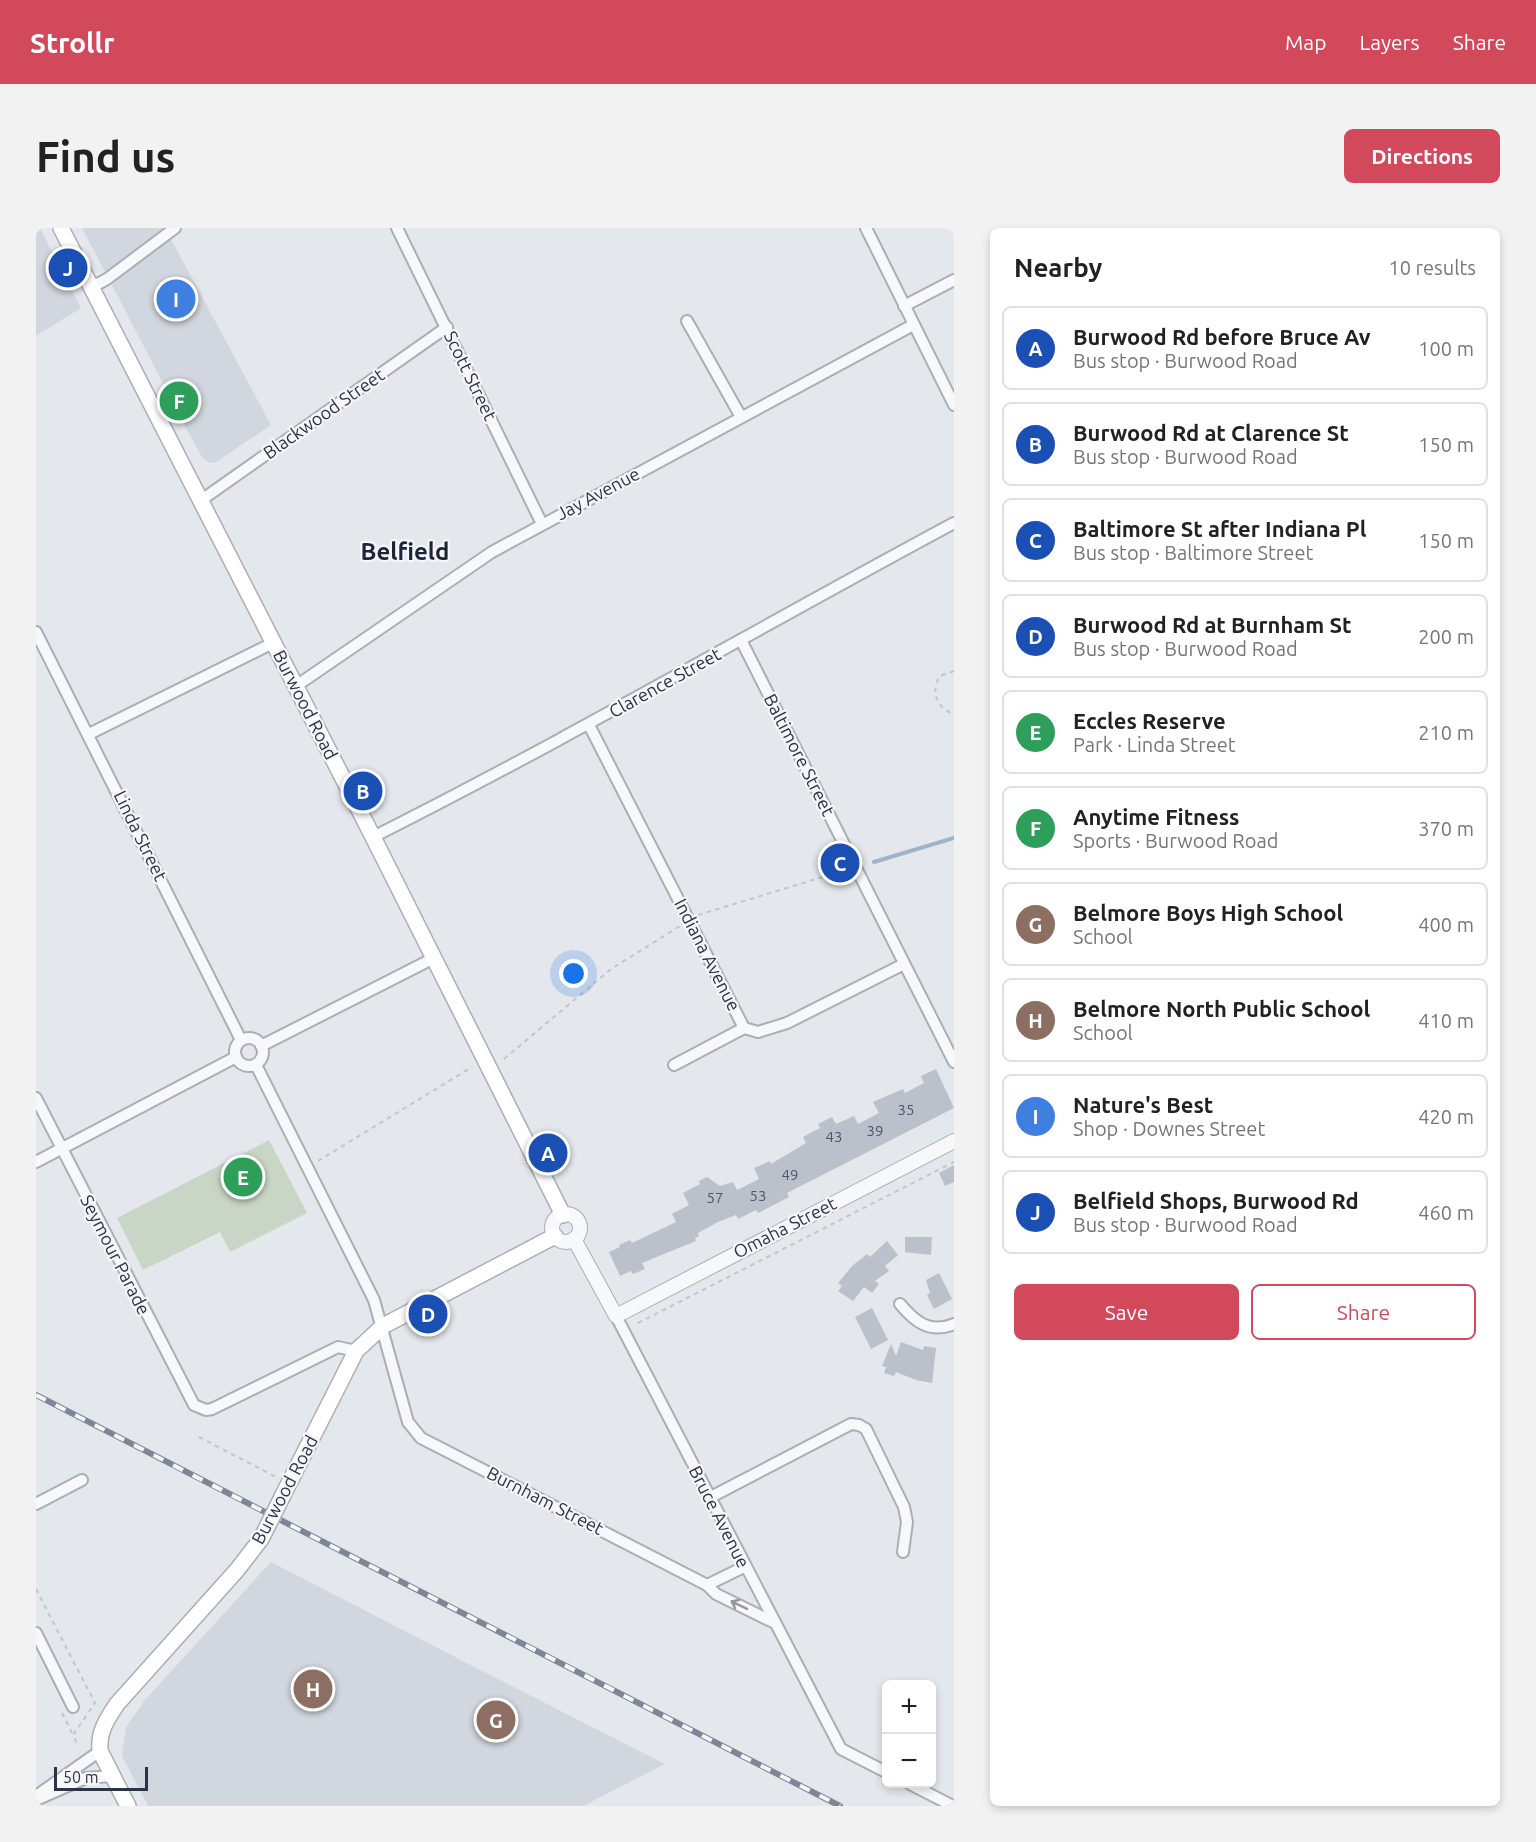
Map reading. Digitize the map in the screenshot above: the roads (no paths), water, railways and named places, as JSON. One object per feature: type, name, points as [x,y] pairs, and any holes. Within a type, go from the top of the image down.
[{"type":"main road","name":"Burwood Road","points":[[61,228],[373,837],[562,1215]]},
{"type":"main road","name":"Burwood Road","points":[[100,1751],[100,1733],[117,1704],[237,1570],[261,1539],[356,1351],[383,1326],[555,1236]]},
{"type":"main road","points":[[100,1751],[128,1806]]},
{"type":"street","points":[[92,287],[107,279],[175,228]]},
{"type":"street","name":"Scott Street","points":[[397,228],[542,524]]},
{"type":"street","points":[[866,228],[954,405]]},
{"type":"street","points":[[904,306],[954,280]]},
{"type":"street","points":[[687,321],[741,417]]},
{"type":"street","name":"Jay Avenue","points":[[296,686],[492,552],[913,325]]},
{"type":"street","name":"Blackwood Street","points":[[200,501],[447,327]]},
{"type":"street","name":"Clarence Street","points":[[373,837],[589,725],[954,523]]},
{"type":"street","name":"Linda Street","points":[[36,632],[241,1041]]},
{"type":"street","name":"Baltimore Street","points":[[741,640],[954,1062]]},
{"type":"street","points":[[89,734],[273,643]]},
{"type":"street","name":"Indiana Avenue","points":[[589,725],[744,1028],[758,1032],[787,1023],[904,964]]},
{"type":"street","points":[[261,1046],[434,958]]},
{"type":"street","points":[[674,1065],[744,1028]]},
{"type":"street","points":[[250,1038],[261,1046],[262,1058],[256,1065],[243,1065],[236,1057],[235,1048],[241,1041],[250,1038]]},
{"type":"street","points":[[36,1162],[236,1057]]},
{"type":"street","points":[[256,1065],[374,1300],[383,1326]]},
{"type":"street","name":"Seymour Parade","points":[[36,1098],[189,1400],[199,1408],[206,1410],[220,1405],[338,1347],[356,1351]]},
{"type":"street","name":"Omaha Street","points":[[616,1316],[954,1141]]},
{"type":"street","points":[[562,1215],[572,1215],[579,1221],[580,1229],[574,1239],[563,1242],[555,1236],[553,1224],[562,1215]]},
{"type":"street","name":"Bruce Avenue","points":[[574,1239],[841,1749],[882,1770]]},
{"type":"street","points":[[900,1304],[912,1318],[925,1326],[942,1328],[954,1324]]},
{"type":"street","name":"Burnham Street","points":[[383,1326],[408,1422],[421,1437],[707,1585],[716,1594],[773,1622]]},
{"type":"street","points":[[710,1498],[851,1424],[859,1425],[866,1429],[904,1507],[907,1522],[903,1552]]},
{"type":"street","points":[[36,1504],[82,1480]]},
{"type":"street","points":[[707,1585],[744,1567]]},
{"type":"street","points":[[36,1633],[73,1707]]},
{"type":"street","points":[[36,1798],[100,1751]]},
{"type":"street","points":[[36,1798],[86,1778],[112,1776]]},
{"type":"street","points":[[918,1788],[954,1806]]},
{"type":"waterway","points":[[874,862],[954,838]]},
{"type":"railway","points":[[36,1395],[840,1806]]},
{"type":"place","name":"Belfield Shops, Burwood Rd","points":[[68,268]]},
{"type":"place","name":"Nature's Best","points":[[176,299]]},
{"type":"place","name":"Anytime Fitness","points":[[179,401]]},
{"type":"place","name":"Burwood Rd at Clarence St","points":[[363,791]]},
{"type":"place","name":"Baltimore St after Indiana Pl","points":[[840,863]]},
{"type":"place","name":"Burwood Rd before Bruce Av","points":[[548,1153]]},
{"type":"place","name":"Eccles Reserve","points":[[243,1177]]},
{"type":"place","name":"Burwood Rd at Burnham St","points":[[428,1314]]},
{"type":"place","name":"Belmore North Public School","points":[[313,1689]]},
{"type":"place","name":"Belmore Boys High School","points":[[496,1720]]},
{"type":"district","name":"Belfield","points":[[405,552]]}]
